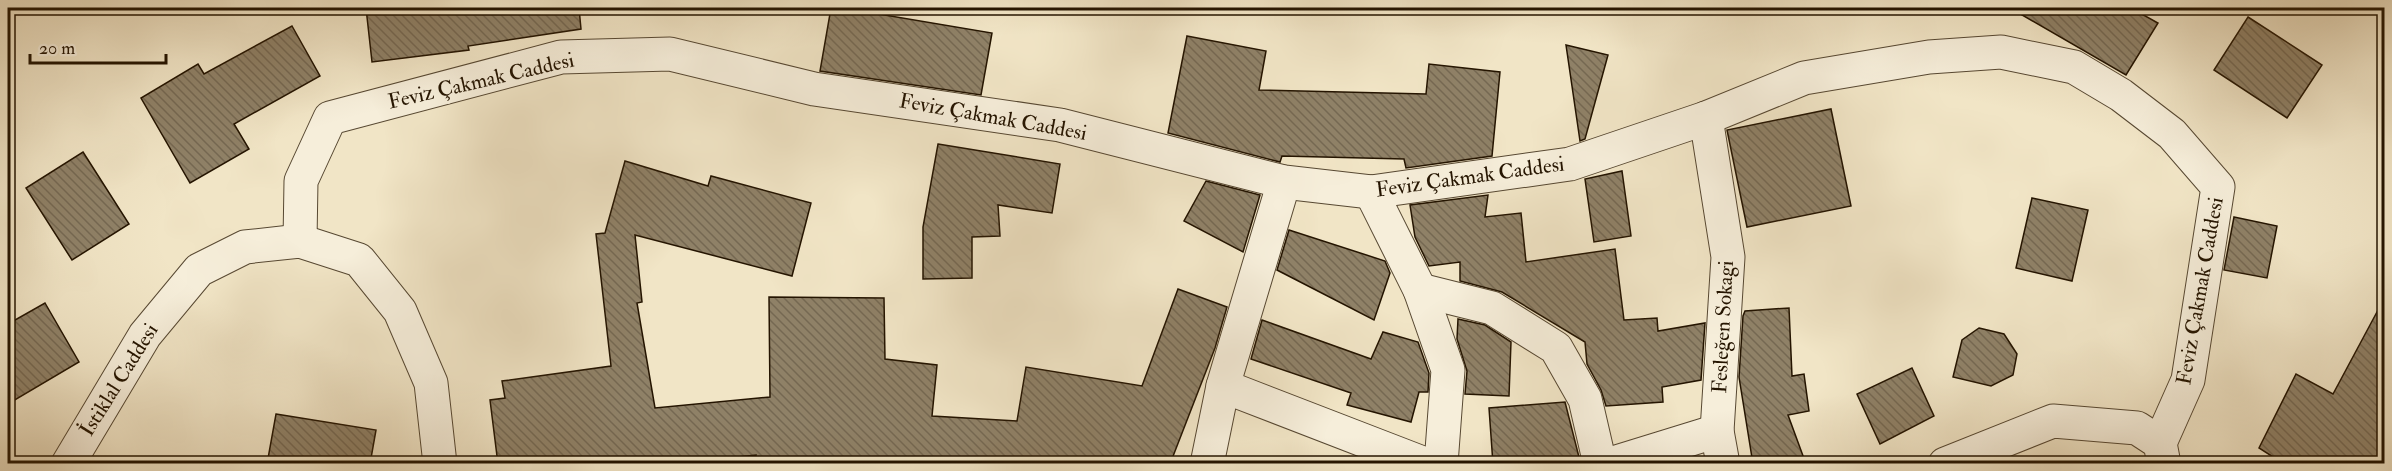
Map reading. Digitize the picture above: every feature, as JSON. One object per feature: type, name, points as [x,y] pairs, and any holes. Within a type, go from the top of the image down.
[{"type":"street","name":"Feviz Çakmak Caddesi","points":[[300,241],[301,181],[330,118],[561,57],[670,54],[814,88],[1060,125],[1284,182],[1371,192],[1570,164],[1706,118],[1804,78],[1929,57],[2001,52],[2074,67],[2121,95],[2172,134],[2218,186],[2188,380],[2162,453]]},
{"type":"street","name":"Fesleğen Sokagi","points":[[1706,118],[1728,257],[1717,431],[1723,464]]},
{"type":"street","points":[[1207,464],[1223,386],[1284,182]]},
{"type":"street","points":[[1371,192],[1420,290],[1448,370],[1441,464]]},
{"type":"street","name":"İstiklal Caddesi","points":[[68,464],[145,335],[200,270],[245,247],[300,241],[359,260],[400,311],[430,383],[440,464]]},
{"type":"street","points":[[1420,290],[1492,308],[1556,348],[1585,399],[1600,464]]},
{"type":"street","points":[[1223,386],[1425,464]]},
{"type":"street","points":[[1945,464],[2053,421],[2138,428],[2162,453]]},
{"type":"street","points":[[1610,464],[1717,431]]},
{"type":"building","points":[[366,8],[579,8],[581,29],[468,46],[469,50],[372,62]]},
{"type":"building","points":[[831,8],[843,8],[992,33],[981,95],[820,71]]},
{"type":"building","points":[[2010,8],[2131,8],[2158,23],[2126,75]]},
{"type":"building","points":[[2248,17],[2322,65],[2287,118],[2214,70]]},
{"type":"building","points":[[292,26],[320,76],[234,124],[249,149],[190,183],[141,98],[198,64],[204,74]]},
{"type":"building","points":[[1187,36],[1266,51],[1259,90],[1426,94],[1429,64],[1500,72],[1492,156],[1406,168],[1404,159],[1282,156],[1280,162],[1168,133]]},
{"type":"building","points":[[1566,45],[1608,55],[1585,139],[1580,141]]},
{"type":"building","points":[[1831,109],[1851,206],[1747,227],[1727,130]]},
{"type":"building","points":[[938,144],[1060,164],[1052,213],[998,205],[1000,236],[972,237],[972,278],[923,279],[923,227]]},
{"type":"building","points":[[83,152],[129,224],[72,260],[26,188]]},
{"type":"building","points":[[625,161],[708,186],[711,176],[811,203],[792,276],[635,235],[642,302],[637,303],[655,408],[770,397],[769,297],[884,298],[885,359],[937,365],[932,416],[1017,421],[1026,367],[1142,386],[1178,289],[1227,307],[1215,348],[1170,464],[755,464],[756,455],[666,464],[498,464],[490,400],[505,398],[502,381],[611,366],[596,234],[605,233]]},
{"type":"building","points":[[1622,171],[1631,236],[1594,242],[1585,179]]},
{"type":"building","points":[[1206,181],[1260,195],[1243,252],[1184,221]]},
{"type":"building","points":[[1488,195],[1485,217],[1521,213],[1526,262],[1615,249],[1624,320],[1657,318],[1658,331],[1705,323],[1701,380],[1662,387],[1663,402],[1606,406],[1601,390],[1587,364],[1585,342],[1502,292],[1460,281],[1460,262],[1429,266],[1415,237],[1410,205]]},
{"type":"building","points":[[2032,198],[2088,210],[2072,281],[2016,268]]},
{"type":"building","points":[[2234,217],[2277,226],[2267,278],[2224,270]]},
{"type":"building","points":[[1289,230],[1385,261],[1390,273],[1374,320],[1277,270]]},
{"type":"building","points":[[2385,297],[2385,446],[2376,464],[2284,464],[2259,448],[2296,374],[2333,394]]},
{"type":"building","points":[[45,303],[79,362],[8,404],[8,324]]},
{"type":"building","points":[[1789,308],[1792,376],[1804,374],[1809,411],[1788,415],[1806,464],[1753,464],[1739,377],[1743,316],[1745,311]]},
{"type":"building","points":[[1458,319],[1485,325],[1511,342],[1509,396],[1465,394],[1467,371],[1457,339]]},
{"type":"building","points":[[1262,320],[1371,359],[1383,332],[1418,342],[1429,373],[1428,392],[1419,392],[1411,422],[1347,405],[1351,393],[1251,359]]},
{"type":"building","points":[[1979,328],[2004,334],[2017,354],[2013,375],[1991,386],[1953,377],[1962,340]]},
{"type":"building","points":[[1912,368],[1934,416],[1880,444],[1857,394]]},
{"type":"building","points":[[1565,402],[1580,461],[1493,464],[1489,408]]},
{"type":"building","points":[[276,414],[376,430],[370,464],[267,464]]}]
